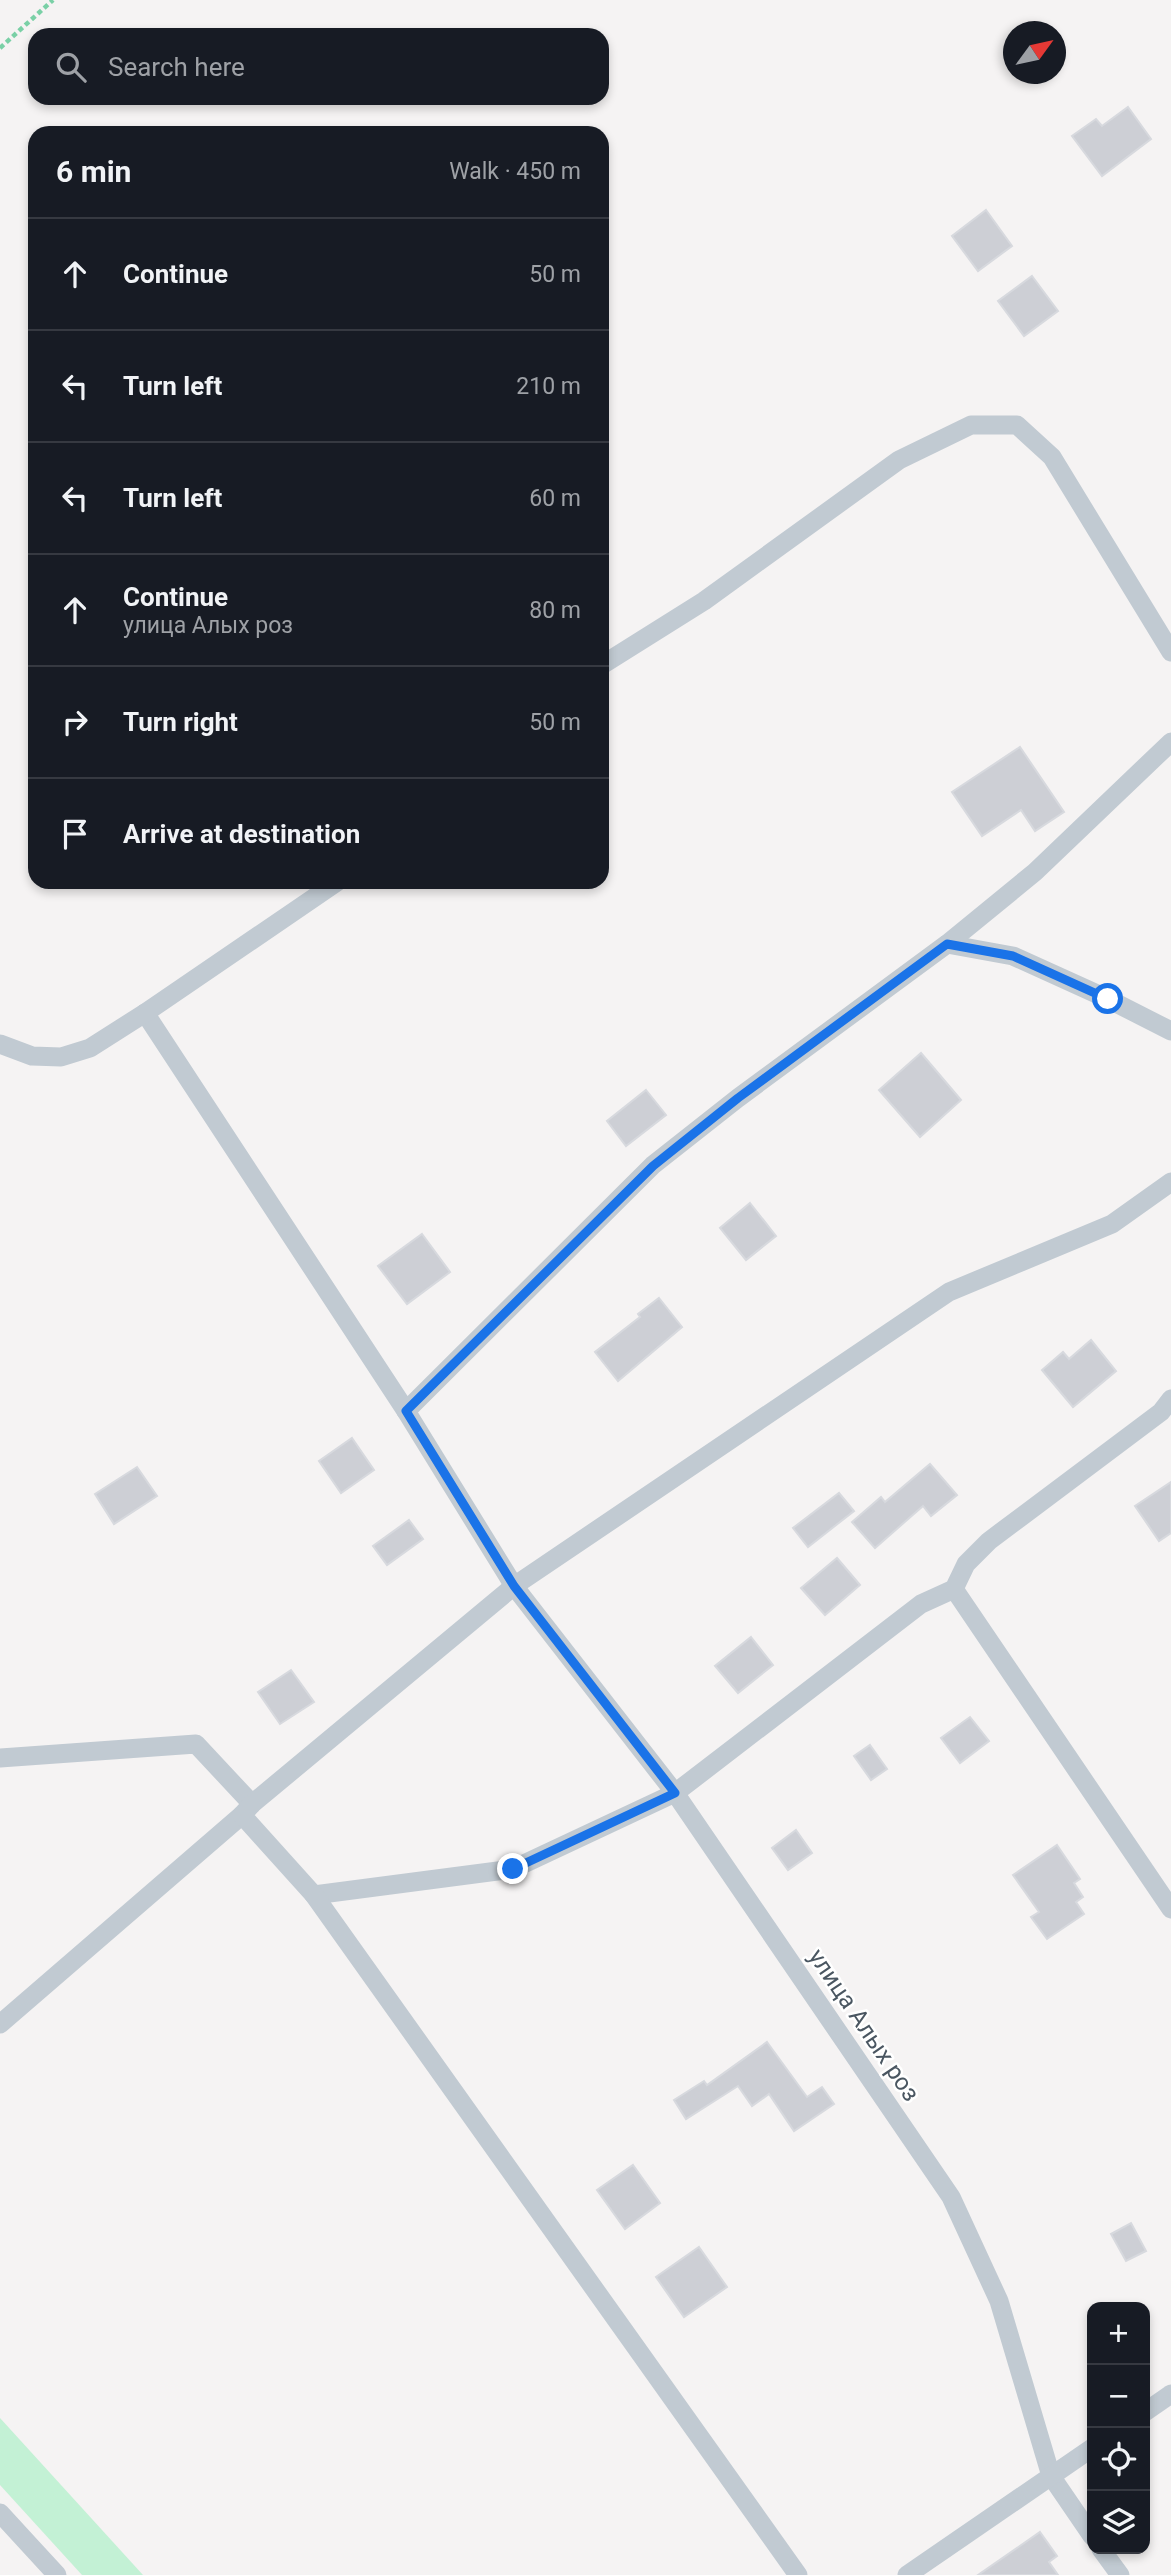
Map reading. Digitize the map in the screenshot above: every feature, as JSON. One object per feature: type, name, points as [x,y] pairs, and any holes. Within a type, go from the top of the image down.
[{"type":"street","points":[[609,661],[704,601],[899,460],[971,425],[1017,425],[1052,457],[1171,652]]},
{"type":"street","points":[[406,1411],[653,1166],[738,1098],[947,944],[1035,872],[1171,743]]},
{"type":"street","points":[[0,1044],[32,1056],[61,1057],[90,1048],[327,889]]},
{"type":"street","points":[[947,944],[1013,956],[1171,1031]]},
{"type":"street","name":"улица Алых роз","points":[[145,1013],[406,1411],[514,1586],[675,1793],[951,2197],[999,2301],[1051,2476],[1087,2529]]},
{"type":"street","points":[[0,2024],[247,1809],[514,1586],[948,1292],[1112,1224],[1171,1182]]},
{"type":"street","points":[[314,1895],[513,1869],[675,1793],[921,1604],[954,1589],[966,1564],[989,1541],[1161,1412],[1171,1399]]},
{"type":"street","points":[[954,1589],[1171,1909]]},
{"type":"street","points":[[0,1758],[195,1744],[314,1895],[798,2575]]},
{"type":"street","points":[[1150,2409],[1171,2394]]},
{"type":"street","points":[[907,2575],[1087,2451]]},
{"type":"street","points":[[0,2513],[57,2575]]},
{"type":"street","points":[[1105,2554],[1120,2575]]},
{"type":"path","points":[[0,48],[52,0]]},
{"type":"green space","points":[[0,2418],[143,2575],[82,2575],[0,2485]]},
{"type":"building","points":[[1128,107],[1151,139],[1102,176],[1072,136],[1096,119],[1102,126]]},
{"type":"building","points":[[986,210],[1012,246],[978,271],[952,236]]},
{"type":"building","points":[[1032,276],[1058,311],[1024,336],[998,301]]},
{"type":"building","points":[[1020,747],[1064,812],[1035,831],[1021,810],[982,836],[952,792]]},
{"type":"building","points":[[921,1053],[961,1100],[920,1137],[879,1090]]},
{"type":"building","points":[[646,1090],[666,1115],[626,1146],[607,1121]]},
{"type":"building","points":[[750,1203],[776,1236],[746,1260],[720,1228]]},
{"type":"building","points":[[422,1234],[450,1272],[407,1304],[378,1266]]},
{"type":"building","points":[[659,1298],[682,1327],[618,1381],[595,1352],[640,1317],[638,1314]]},
{"type":"building","points":[[1091,1340],[1116,1371],[1073,1407],[1042,1370],[1063,1352],[1069,1359]]},
{"type":"building","points":[[352,1438],[374,1470],[341,1493],[319,1461]]},
{"type":"building","points":[[930,1464],[957,1495],[931,1516],[923,1506],[875,1548],[852,1522],[881,1497],[885,1502]]},
{"type":"building","points":[[137,1467],[157,1496],[114,1524],[95,1494]]},
{"type":"building","points":[[1171,1482],[1171,1533],[1159,1541],[1135,1506]]},
{"type":"building","points":[[839,1493],[854,1511],[808,1547],[793,1528]]},
{"type":"building","points":[[409,1520],[423,1539],[387,1565],[373,1546]]},
{"type":"building","points":[[837,1558],[860,1585],[825,1615],[801,1588]]},
{"type":"building","points":[[751,1637],[773,1665],[738,1693],[715,1666]]},
{"type":"building","points":[[291,1670],[314,1702],[280,1724],[258,1692]]},
{"type":"building","points":[[970,1717],[989,1741],[960,1763],[941,1738]]},
{"type":"building","points":[[870,1745],[887,1769],[871,1780],[854,1756]]},
{"type":"building","points":[[796,1830],[812,1853],[788,1870],[772,1848]]},
{"type":"building","points":[[1057,1845],[1080,1879],[1074,1883],[1083,1897],[1076,1902],[1084,1914],[1047,1939],[1031,1917],[1039,1912],[1013,1875]]},
{"type":"building","points":[[767,2042],[807,2097],[822,2087],[834,2104],[794,2131],[769,2094],[752,2106],[738,2086],[686,2119],[674,2100],[704,2081],[707,2085]]},
{"type":"building","points":[[633,2165],[660,2203],[625,2229],[597,2190]]},
{"type":"building","points":[[1131,2223],[1146,2251],[1126,2261],[1111,2234]]},
{"type":"building","points":[[699,2247],[727,2287],[684,2317],[656,2277]]},
{"type":"building","points":[[1040,2532],[1057,2556],[1049,2562],[1058,2575],[978,2575]]},
{"type":"route","points":[[513,1869],[675,1793],[514,1586],[406,1411],[653,1166],[738,1098],[947,944],[1013,956],[1108,999]]}]
